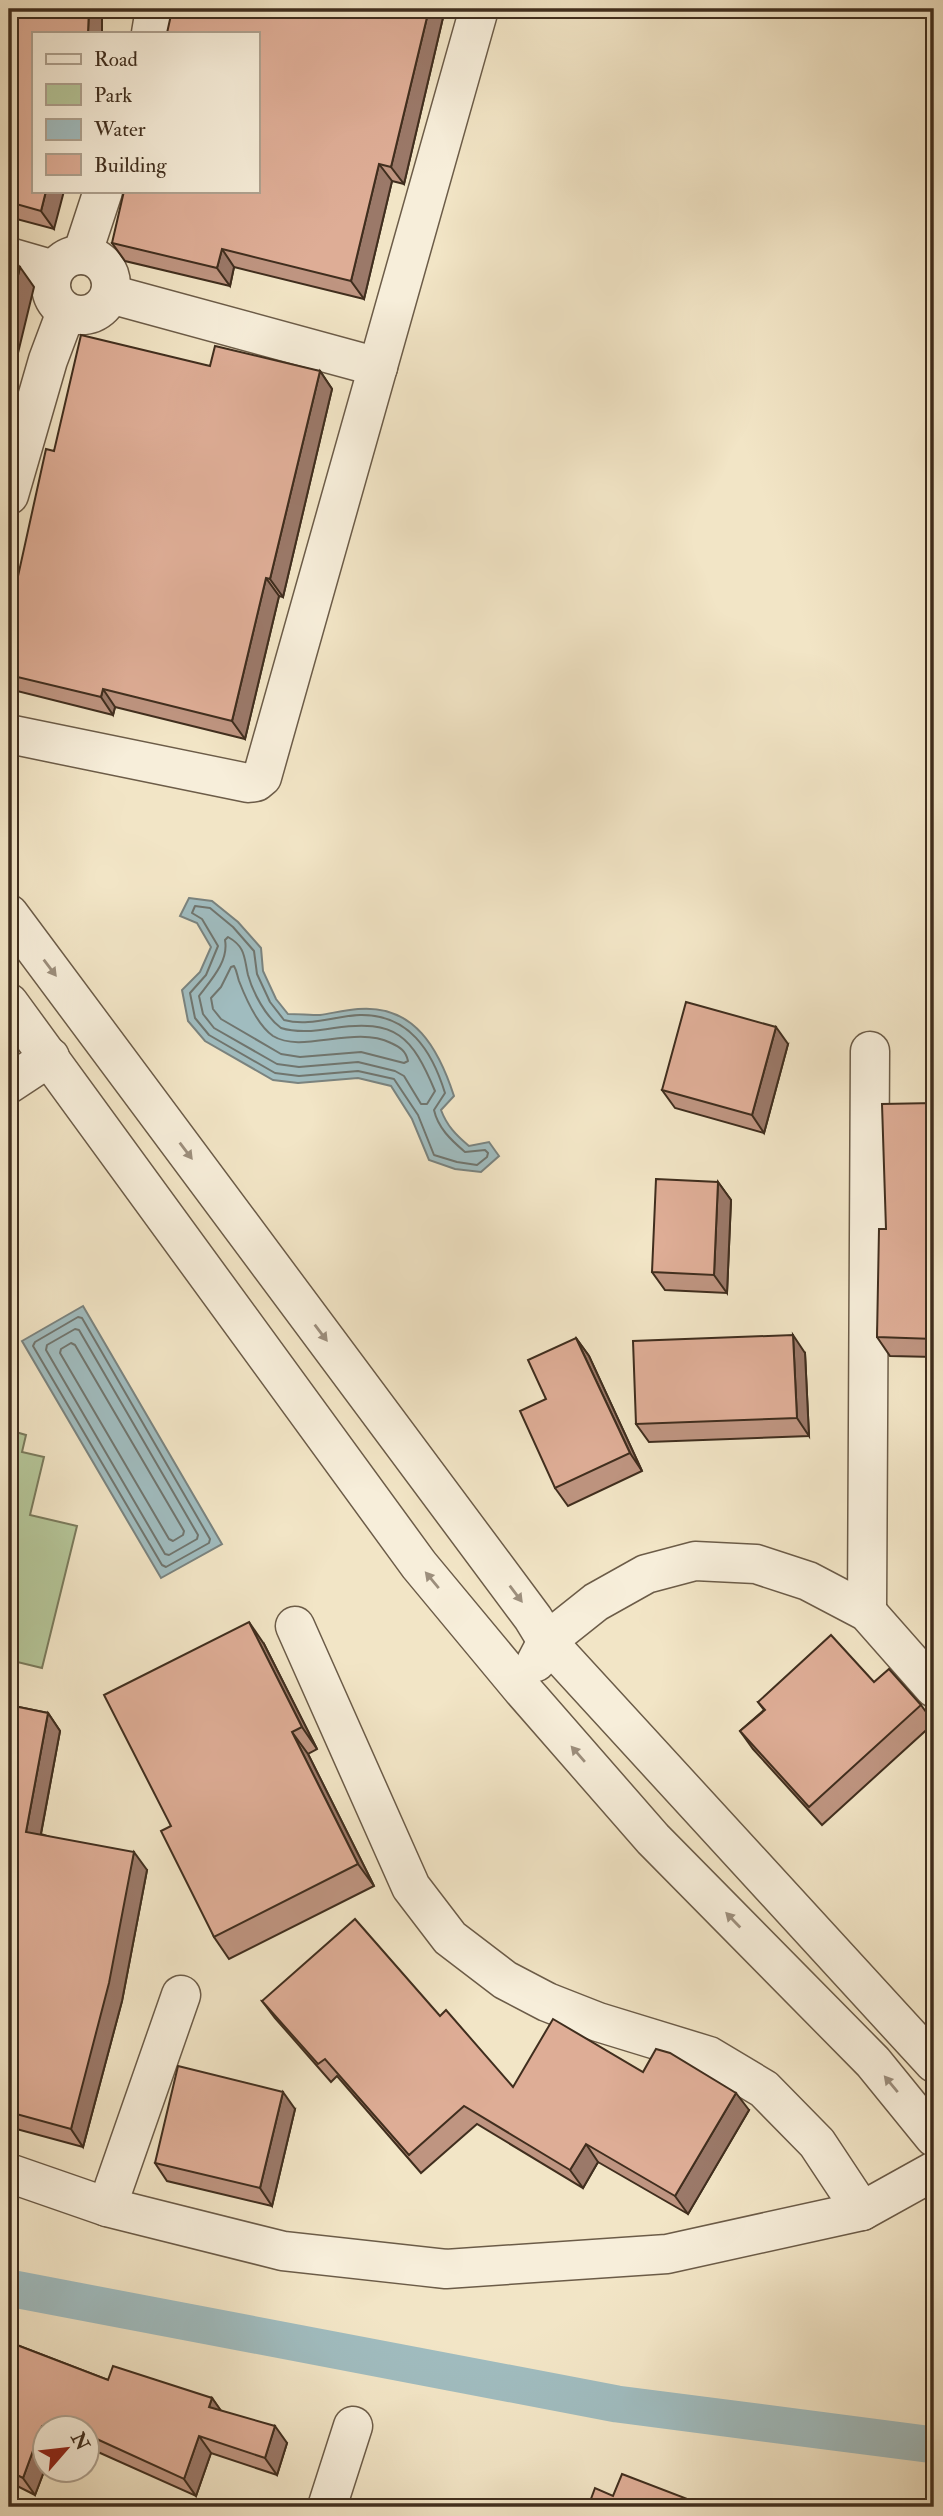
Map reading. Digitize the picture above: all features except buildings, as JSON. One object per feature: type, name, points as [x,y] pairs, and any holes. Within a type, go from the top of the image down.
[{"type":"street","points":[[151,32],[155,9]]},
{"type":"street","points":[[9,734],[248,783],[257,782],[262,777],[479,9]]},
{"type":"street","points":[[9,257],[68,262],[91,257],[106,268],[110,276],[110,294],[106,302],[92,314],[75,315],[66,312],[53,298],[50,289],[68,262],[103,192]]},
{"type":"street","points":[[110,294],[378,367]]},
{"type":"street","points":[[9,495],[47,360],[66,312]]},
{"type":"street","points":[[9,914],[533,1618],[547,1641],[934,2063]]},
{"type":"street","points":[[9,1004],[411,1554],[522,1689],[653,1839],[873,2063],[934,2137]]},
{"type":"street","points":[[867,1612],[870,1051]]},
{"type":"street","points":[[9,1084],[50,1057]]},
{"type":"street","points":[[522,1689],[547,1641],[596,1602],[646,1574],[695,1561],[756,1564],[808,1580],[867,1612],[934,1688]]},
{"type":"street","points":[[295,1626],[411,1887],[450,1938],[505,1980],[547,2002],[598,2022],[709,2056],[764,2089],[817,2143],[862,2211]]},
{"type":"street","points":[[107,2207],[181,1995]]},
{"type":"street","points":[[9,2173],[107,2207],[283,2251],[446,2269],[667,2254],[862,2211],[934,2171]]},
{"type":"street","points":[[327,2507],[354,2426]]},
{"type":"green space","points":[[9,1430],[26,1435],[22,1452],[44,1457],[30,1515],[77,1526],[42,1668],[9,1660]]},
{"type":"water","points":[[189,898],[212,901],[238,922],[261,948],[263,971],[276,999],[288,1014],[320,1015],[378,1009],[409,1022],[422,1033],[432,1047],[448,1079],[454,1096],[441,1110],[449,1126],[469,1146],[489,1142],[499,1156],[481,1172],[455,1169],[429,1160],[412,1119],[391,1086],[358,1078],[298,1083],[273,1080],[205,1041],[188,1021],[182,990],[200,972],[211,947],[197,923],[180,916]]},
{"type":"water","points":[[83,1306],[222,1544],[161,1578],[22,1341]]},
{"type":"waterway","points":[[9,2288],[617,2404],[934,2445]]}]
